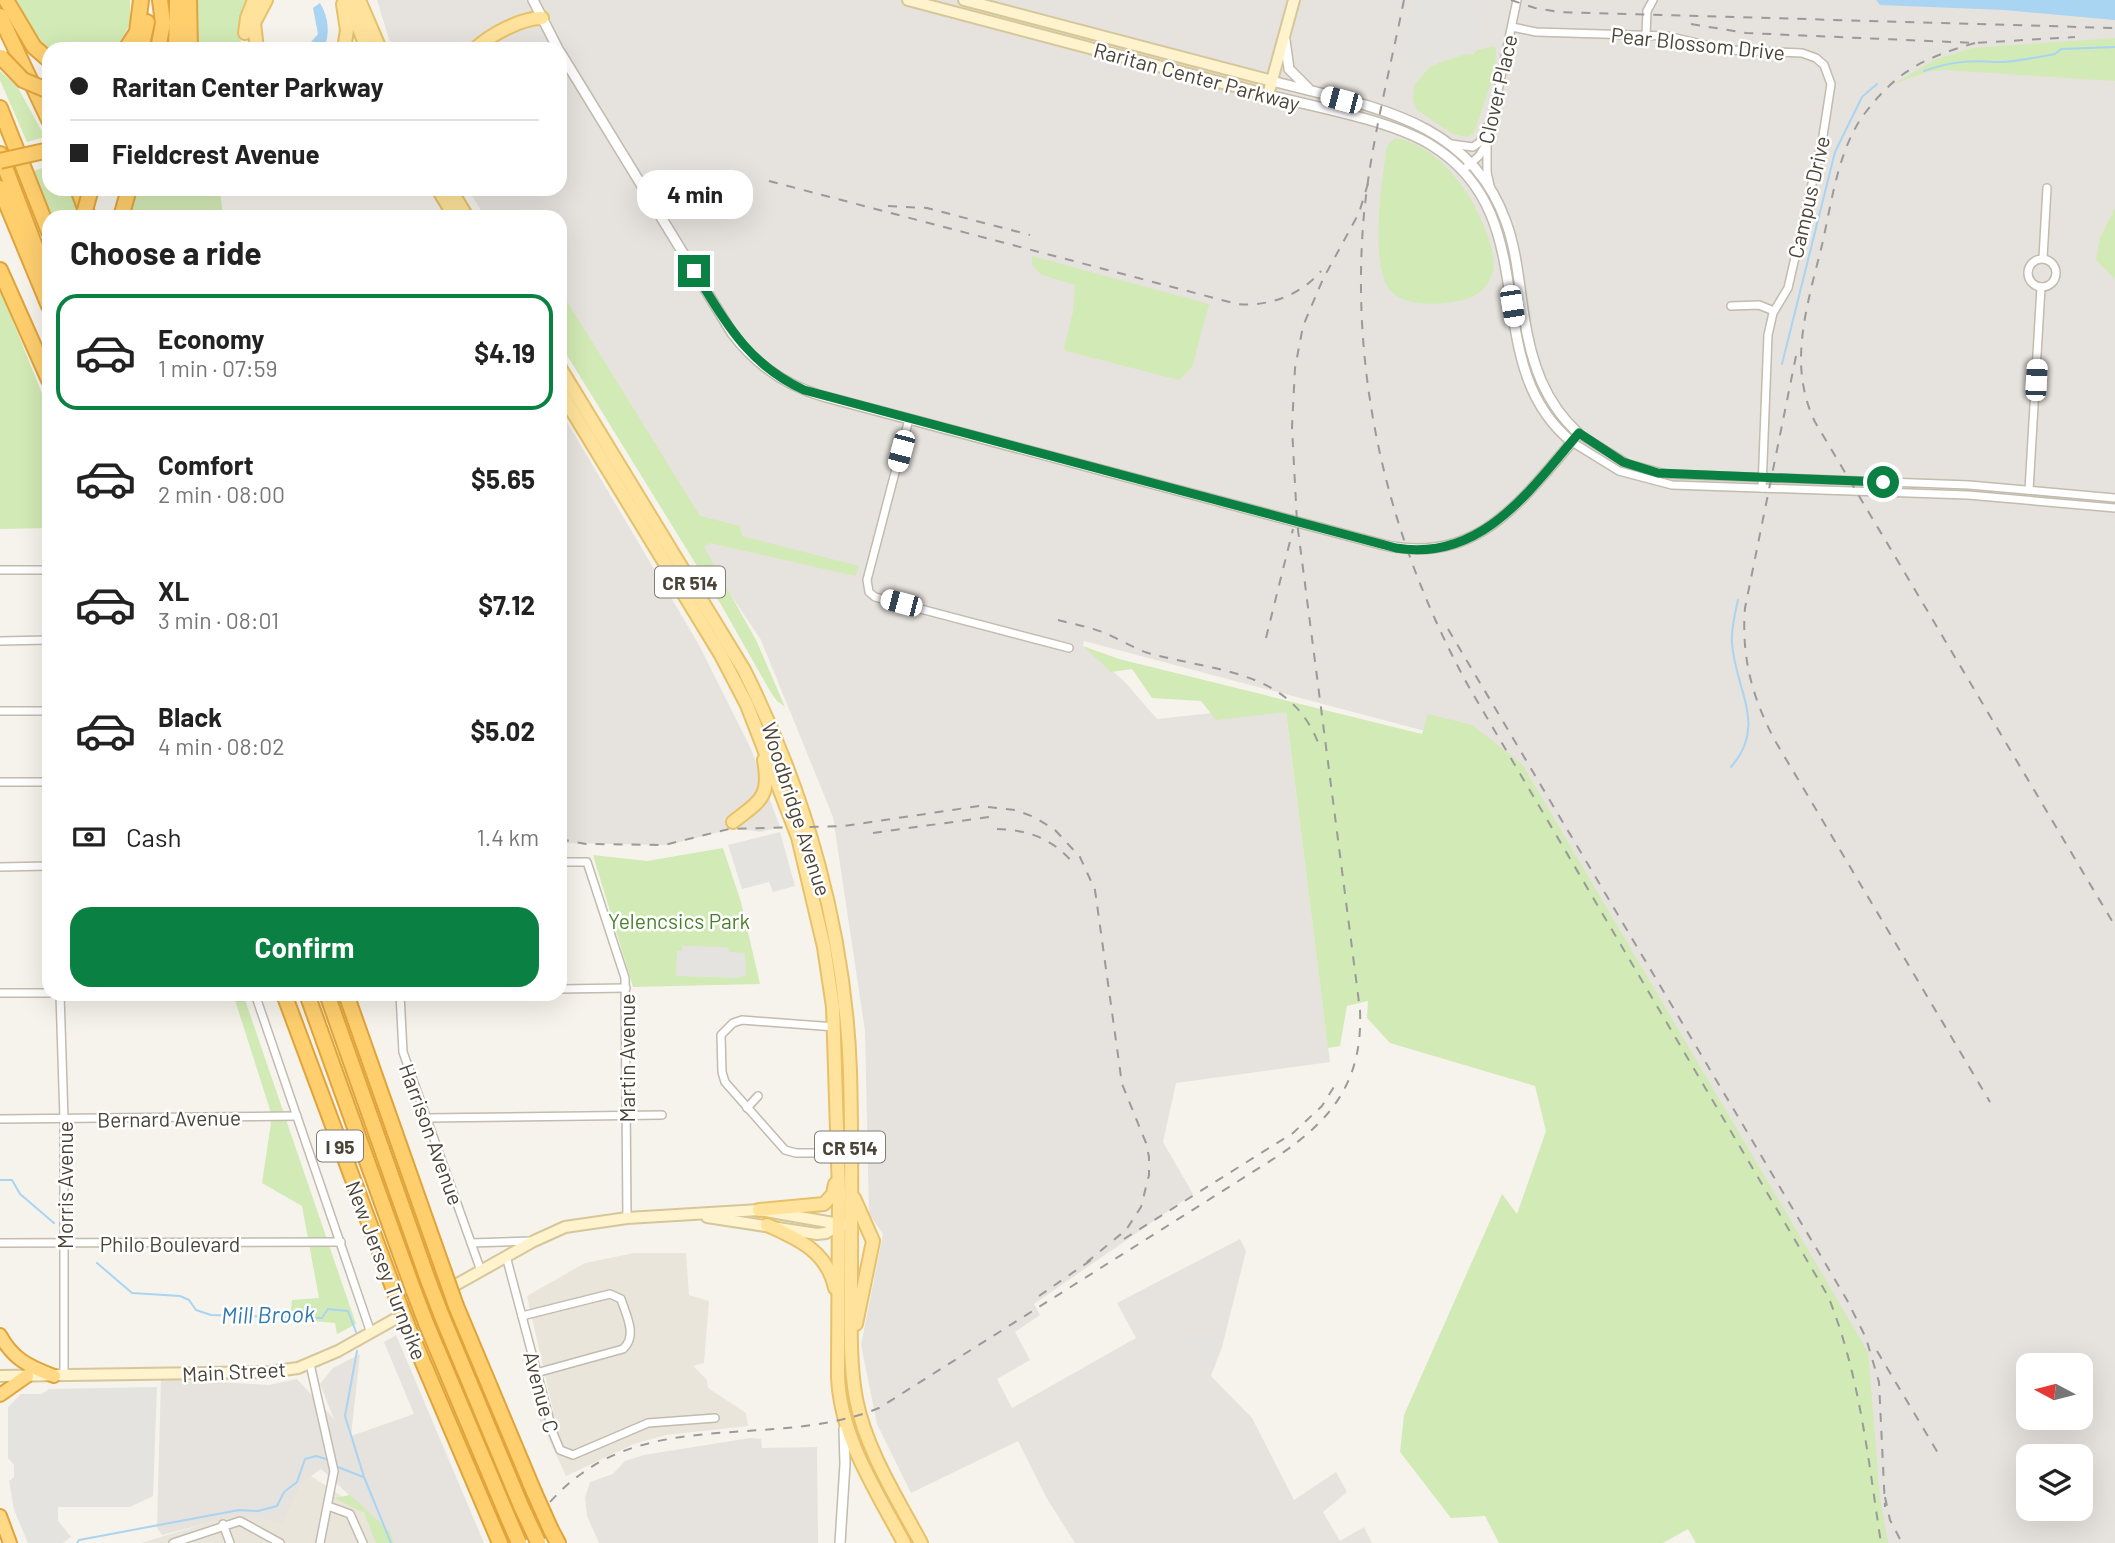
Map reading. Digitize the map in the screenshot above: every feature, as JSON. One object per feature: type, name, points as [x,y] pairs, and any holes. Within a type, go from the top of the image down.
[{"type":"highway","points":[[6,0],[34,47],[42,54]]},
{"type":"highway","points":[[130,42],[139,24],[142,0]]},
{"type":"highway","points":[[142,0],[147,19],[142,42]]},
{"type":"highway","points":[[159,42],[163,23],[160,0]]},
{"type":"highway","points":[[168,42],[170,0]]},
{"type":"highway","points":[[176,42],[177,0]]},
{"type":"highway","points":[[189,0],[190,42]]},
{"type":"highway","points":[[0,16],[42,105]]},
{"type":"highway","points":[[1,56],[23,80],[42,88]]},
{"type":"highway","points":[[0,108],[42,214]]},
{"type":"highway","points":[[0,162],[42,152]]},
{"type":"highway","points":[[0,154],[42,265]]},
{"type":"highway","points":[[0,169],[42,160]]},
{"type":"highway","points":[[0,188],[42,289]]},
{"type":"highway","points":[[0,270],[42,364]]},
{"type":"highway","name":"New Jersey Turnpike","points":[[287,1001],[410,1332],[498,1539]]},
{"type":"highway","name":"New Jersey Turnpike","points":[[310,1001],[426,1323],[519,1543]]},
{"type":"highway","name":"New Jersey Turnpike","points":[[329,1001],[441,1314],[538,1543]]},
{"type":"highway","name":"I 95","points":[[348,1001],[456,1306],[554,1537]]},
{"type":"highway","points":[[0,1335],[20,1361],[59,1376]]},
{"type":"highway","points":[[0,1395],[27,1376]]},
{"type":"highway","points":[[0,1516],[10,1543]]},
{"type":"main road","points":[[247,42],[246,22],[254,0]]},
{"type":"main road","points":[[256,42],[254,23],[265,0]]},
{"type":"main road","points":[[342,0],[347,30],[345,42]]},
{"type":"main road","points":[[348,0],[364,42]]},
{"type":"main road","points":[[358,0],[375,42]]},
{"type":"main road","name":"Raritan Center Parkway","points":[[908,0],[1268,95]]},
{"type":"main road","name":"Raritan Center Parkway","points":[[964,0],[1272,81]]},
{"type":"main road","points":[[1268,95],[1293,0]]},
{"type":"main road","points":[[484,42],[526,21],[542,18]]},
{"type":"main road","points":[[502,42],[542,18]]},
{"type":"main road","name":"Woodbridge Avenue","points":[[567,379],[744,670],[768,718],[790,774],[819,869],[830,912],[840,1027],[836,1180],[845,1225],[856,1398],[865,1429],[921,1543]]},
{"type":"main road","name":"Woodbridge Avenue","points":[[567,402],[721,655],[762,742],[798,837],[850,1069],[851,1187],[837,1301],[838,1388],[843,1420],[862,1465],[904,1543]]},
{"type":"main road","points":[[733,822],[755,807],[763,796],[766,782],[762,742]]},
{"type":"main road","points":[[759,1210],[824,1204],[833,1194],[836,1180]]},
{"type":"main road","points":[[851,1187],[873,1241],[853,1350]]},
{"type":"main road","name":"Main Street","points":[[0,1376],[270,1372],[310,1364],[371,1333],[506,1256],[565,1227],[627,1218],[759,1210],[845,1225]]},
{"type":"main road","name":"Main Street","points":[[683,1214],[817,1234],[845,1225]]},
{"type":"main road","points":[[845,1225],[870,1230]]},
{"type":"main road","points":[[767,1226],[797,1239],[818,1253],[830,1271],[837,1301]]},
{"type":"street","points":[[533,0],[554,42]]},
{"type":"street","name":"Clover Place","points":[[1462,171],[1484,150],[1489,136],[1517,0]]},
{"type":"street","points":[[1646,35],[1647,11],[1653,0]]},
{"type":"street","points":[[1286,26],[1289,69],[1301,83],[1322,95]]},
{"type":"street","name":"Pear Blossom Drive","points":[[1511,27],[1536,32],[1646,35],[1695,40],[1731,51],[1801,53],[1822,62],[1831,78]]},
{"type":"street","points":[[567,64],[730,330],[746,350],[770,370],[804,390],[1360,539],[1412,550],[1450,546],[1487,530],[1514,506],[1579,433]]},
{"type":"street","name":"Campus Drive","points":[[1762,488],[1766,354],[1774,311],[1788,288],[1823,136],[1831,78]]},
{"type":"street","name":"Raritan Center Parkway","points":[[1272,81],[1404,117],[1448,142],[1471,163],[1493,193],[1512,242],[1535,369],[1555,407],[1579,433],[1618,459],[1648,471],[1676,475],[1954,484],[2115,498]]},
{"type":"street","name":"Raritan Center Parkway","points":[[1268,95],[1410,134],[1434,147],[1462,171],[1482,196],[1500,236],[1520,355],[1527,381],[1545,413],[1572,442],[1609,467],[1648,480],[1688,486],[1976,495],[2115,508]]},
{"type":"street","points":[[1448,142],[1465,148],[1475,146],[1485,133],[1496,103]]},
{"type":"street","points":[[1489,136],[1487,172],[1493,193]]},
{"type":"street","points":[[2043,258],[2047,188]]},
{"type":"street","points":[[2043,258],[2054,264],[2057,275],[2051,285],[2041,288],[2032,283],[2028,272],[2033,262],[2043,258]]},
{"type":"street","points":[[2029,490],[2041,288]]},
{"type":"street","points":[[1731,306],[1759,305],[1774,311]]},
{"type":"street","points":[[909,419],[867,580],[869,592],[876,597],[1069,648]]},
{"type":"street","points":[[0,570],[42,570]]},
{"type":"street","points":[[0,641],[42,640]]},
{"type":"street","points":[[0,711],[42,711]]},
{"type":"street","points":[[0,782],[42,782]]},
{"type":"street","name":"Martin Avenue","points":[[567,862],[587,862],[626,988],[627,1218]]},
{"type":"street","points":[[0,867],[42,866]]},
{"type":"street","points":[[567,989],[626,988]]},
{"type":"street","points":[[0,993],[42,993]]},
{"type":"street","name":"Morris Avenue","points":[[59,1376],[65,1243],[60,1001]]},
{"type":"street","points":[[257,1001],[371,1333]]},
{"type":"street","name":"Harrison Avenue","points":[[400,1001],[401,1043],[481,1271]]},
{"type":"street","points":[[837,1153],[796,1153],[786,1150],[729,1089],[722,1072],[720,1043],[725,1030],[742,1020],[840,1027]]},
{"type":"street","points":[[747,1108],[758,1096]]},
{"type":"street","points":[[426,1118],[662,1115]]},
{"type":"street","name":"Bernard Avenue","points":[[0,1119],[297,1116]]},
{"type":"street","points":[[471,1243],[534,1241]]},
{"type":"street","name":"Philo Boulevard","points":[[0,1243],[341,1242]]},
{"type":"street","name":"Avenue C","points":[[506,1256],[556,1443],[566,1454],[579,1454],[648,1423],[715,1418]]},
{"type":"street","points":[[522,1316],[610,1294],[621,1298],[631,1331],[631,1339],[623,1349],[536,1373]]},
{"type":"street","points":[[310,1364],[334,1471],[320,1543]]},
{"type":"street","points":[[840,1543],[845,1464],[843,1420]]},
{"type":"street","points":[[328,1506],[350,1514],[363,1543]]},
{"type":"street","points":[[173,1543],[223,1524],[244,1522],[280,1543]]},
{"type":"street","points":[[223,1524],[229,1543]]},
{"type":"shaded area","points":[[377,0],[2115,0],[2115,1543],[1871,1543],[1493,749],[1084,641],[1083,646],[1123,680],[1157,719],[1285,705],[1330,1062],[1176,1083],[1163,1142],[1193,1194],[1034,1304],[1040,1315],[1015,1332],[1030,1360],[997,1379],[1012,1408],[1136,1338],[1117,1303],[1240,1239],[1246,1251],[1222,1347],[1211,1376],[1252,1418],[1294,1500],[1336,1472],[1347,1492],[1323,1512],[1340,1541],[1364,1527],[1372,1543],[1075,1543],[1046,1497],[1018,1441],[911,1493],[877,1424],[861,1345],[883,1234],[869,1214],[865,1031],[833,817],[761,640],[567,350],[567,210],[481,210],[472,196],[567,196],[567,42],[390,42]]},
{"type":"shaded area","points":[[1416,0],[1468,0],[1468,4],[1484,7],[1474,55],[1441,49],[1437,65],[1405,58]]},
{"type":"shaded area","points":[[567,422],[699,645],[751,749],[780,827],[760,832],[735,828],[668,845],[567,843]]},
{"type":"shaded area","points":[[780,832],[795,886],[773,892],[769,882],[742,889],[728,845]]},
{"type":"shaded area","points":[[682,946],[728,947],[729,952],[745,953],[746,975],[737,978],[676,976],[677,951],[682,951]]},
{"type":"shaded area","points":[[634,1253],[686,1253],[689,1295],[709,1301],[704,1363],[693,1366],[707,1380],[708,1388],[746,1413],[748,1426],[666,1435],[634,1444],[566,1476],[539,1418],[553,1410],[527,1296],[585,1263]]},
{"type":"shaded area","points":[[1185,1332],[1216,1341],[1208,1369],[1202,1367]]},
{"type":"shaded area","points":[[396,1335],[484,1543],[394,1543],[389,1532],[321,1469],[301,1483],[282,1523],[237,1515],[162,1535],[157,1528],[161,1379],[269,1385],[297,1379],[334,1419],[320,1384],[333,1368],[360,1354],[351,1436],[414,1414],[384,1342]]},
{"type":"shaded area","points":[[157,1387],[153,1496],[130,1507],[58,1507],[58,1521],[71,1537],[63,1543],[28,1543],[14,1510],[9,1481],[14,1477],[14,1465],[8,1458],[8,1407],[21,1394],[42,1394],[49,1389]]},
{"type":"shaded area","points":[[750,1438],[761,1439],[762,1448],[817,1447],[818,1543],[599,1543],[587,1516],[585,1498],[590,1482],[613,1474],[625,1461],[644,1455]]},
{"type":"shaded area","points":[[305,1472],[355,1505],[375,1526],[381,1543],[141,1543],[240,1513]]},
{"type":"green space","points":[[17,0],[130,0],[130,24],[120,42],[42,44],[31,29]]},
{"type":"green space","points":[[195,0],[248,0],[243,12],[241,42],[197,42]]},
{"type":"green space","points":[[2115,38],[2115,81],[1944,70],[1926,72],[1894,84],[1934,60],[1972,48]]},
{"type":"green space","points":[[1492,46],[1496,48],[1495,71],[1474,133],[1467,137],[1453,134],[1417,110],[1413,100],[1414,86],[1429,68]]},
{"type":"green space","points":[[0,71],[17,86],[42,132],[42,138],[27,142],[0,80]]},
{"type":"green space","points":[[1396,138],[1413,143],[1442,163],[1466,191],[1475,207],[1489,240],[1494,265],[1489,281],[1476,295],[1451,302],[1422,303],[1407,301],[1389,289],[1380,261],[1379,222],[1386,152],[1388,144]]},
{"type":"green space","points":[[42,168],[42,193],[33,171]]},
{"type":"green space","points":[[43,196],[72,196],[78,210],[49,210]]},
{"type":"green space","points":[[135,196],[221,196],[222,210],[130,210]]},
{"type":"green space","points":[[2115,208],[2115,279],[2096,260],[2100,238]]},
{"type":"green space","points":[[1032,256],[1209,304],[1192,367],[1179,380],[1066,351],[1064,348],[1073,312],[1075,285],[1042,275],[1032,265]]},
{"type":"green space","points":[[0,289],[42,394],[42,528],[0,529]]},
{"type":"green space","points":[[567,301],[700,516],[740,526],[742,536],[859,566],[855,576],[710,543],[704,547],[756,640],[785,707],[770,691],[723,608],[567,355]]},
{"type":"green space","points":[[1083,646],[1119,659],[1422,734],[1428,714],[1472,725],[1522,764],[1868,1352],[1880,1498],[1888,1543],[1696,1543],[1688,1529],[1663,1543],[1499,1543],[1485,1516],[1451,1518],[1400,1452],[1404,1415],[1502,1194],[1517,1214],[1546,1131],[1535,1086],[1390,1043],[1367,1018],[1368,1001],[1347,1006],[1340,1046],[1328,1048],[1286,712],[1216,720],[1201,701],[1152,698],[1132,669],[1111,672]]},
{"type":"green space","name":"Yelencsics Park","points":[[723,848],[741,902],[760,984],[633,987],[593,855],[647,861]]},
{"type":"green space","points":[[235,1001],[245,1001],[356,1324],[337,1334],[335,1323],[290,1319],[292,1300],[319,1298],[302,1206],[262,1183],[272,1116]]},
{"type":"green space","points":[[350,1495],[390,1532],[394,1543],[376,1543],[364,1513],[334,1498]]},
{"type":"water","points":[[1876,0],[2115,0],[2115,20],[2005,10],[1880,5]]},
{"type":"water","points":[[320,3],[323,9],[327,20],[326,42],[311,42],[318,34],[313,8]]},
{"type":"waterway","points":[[1924,71],[1959,62],[2025,60],[2055,54],[2061,49],[2115,47]]},
{"type":"waterway","points":[[1782,364],[1835,152],[1862,97],[1877,84]]},
{"type":"waterway","points":[[1731,767],[1742,752],[1748,722],[1732,643],[1738,600]]},
{"type":"waterway","name":"Mill Brook","points":[[0,1180],[12,1180],[20,1194],[54,1223]]},
{"type":"waterway","name":"Mill Brook","points":[[97,1263],[132,1293],[180,1296],[189,1300],[196,1310],[211,1315],[322,1318],[328,1309],[348,1311],[356,1332]]},
{"type":"waterway","name":"Mill Brook","points":[[357,1351],[345,1416],[364,1477],[391,1543]]},
{"type":"waterway","points":[[77,1543],[79,1540],[239,1510],[258,1511],[277,1506],[284,1492],[297,1482],[305,1459],[316,1456],[326,1459]]},
{"type":"waterway","points":[[338,1467],[363,1477]]},
{"type":"railway","points":[[1404,0],[1371,160],[1364,214],[1361,276],[1363,338],[1370,399],[1381,460],[1397,519],[1442,634],[1470,689],[1828,1296],[1848,1356],[1855,1387],[1881,1543]]},
{"type":"railway","points":[[1511,0],[1559,12],[2115,28]]},
{"type":"railway","points":[[1691,24],[1746,33],[1975,43],[2075,37]]},
{"type":"railway","points":[[1975,43],[1926,60],[1901,76],[1877,98],[1856,127],[1837,176],[1808,302],[1802,345],[1803,384],[1815,422],[2115,926]]},
{"type":"railway","points":[[515,1543],[563,1489],[581,1474],[614,1455],[650,1443],[687,1436],[805,1426],[843,1419],[879,1408],[1278,1156],[1314,1127],[1341,1095],[1356,1057],[1360,1035],[1360,1010],[1297,522],[1292,427],[1295,368],[1303,326],[1323,279],[1359,213],[1370,177]]},
{"type":"railway","points":[[769,181],[1237,304],[1284,298],[1304,287],[1321,271]]},
{"type":"railway","points":[[888,206],[927,208],[1030,235]]},
{"type":"railway","points":[[1796,356],[1745,608],[1745,644],[1750,679],[1761,712],[1777,744],[1990,1102]]},
{"type":"railway","points":[[1266,638],[1293,529]]},
{"type":"railway","points":[[1058,620],[1110,635],[1148,653],[1225,671],[1272,688],[1291,702],[1308,722],[1320,748]]},
{"type":"railway","points":[[1448,629],[1847,1300],[1866,1338],[1879,1382],[1885,1507]]},
{"type":"railway","points":[[567,840],[586,844],[664,845],[729,829],[844,826],[979,806],[1015,810],[1034,817],[1055,830],[1080,857],[1095,890],[1122,1084],[1149,1157],[1149,1175],[1141,1207],[1126,1230],[1087,1262]]},
{"type":"railway","points":[[873,833],[996,816]]},
{"type":"railway","points":[[997,829],[1020,831],[1049,842],[1074,864]]},
{"type":"railway","points":[[1124,1239],[1293,1133],[1322,1106],[1337,1082]]},
{"type":"railway","points":[[1039,1296],[1094,1258]]},
{"type":"railway","points":[[1877,1351],[1941,1458]]},
{"type":"railway","points":[[1885,1497],[1890,1520],[1902,1543]]},
{"type":"route","points":[[694,271],[737,340],[765,367],[804,390],[1396,548],[1424,550],[1455,545],[1487,530],[1505,516],[1579,433],[1623,462],[1658,473],[1883,482]]}]
